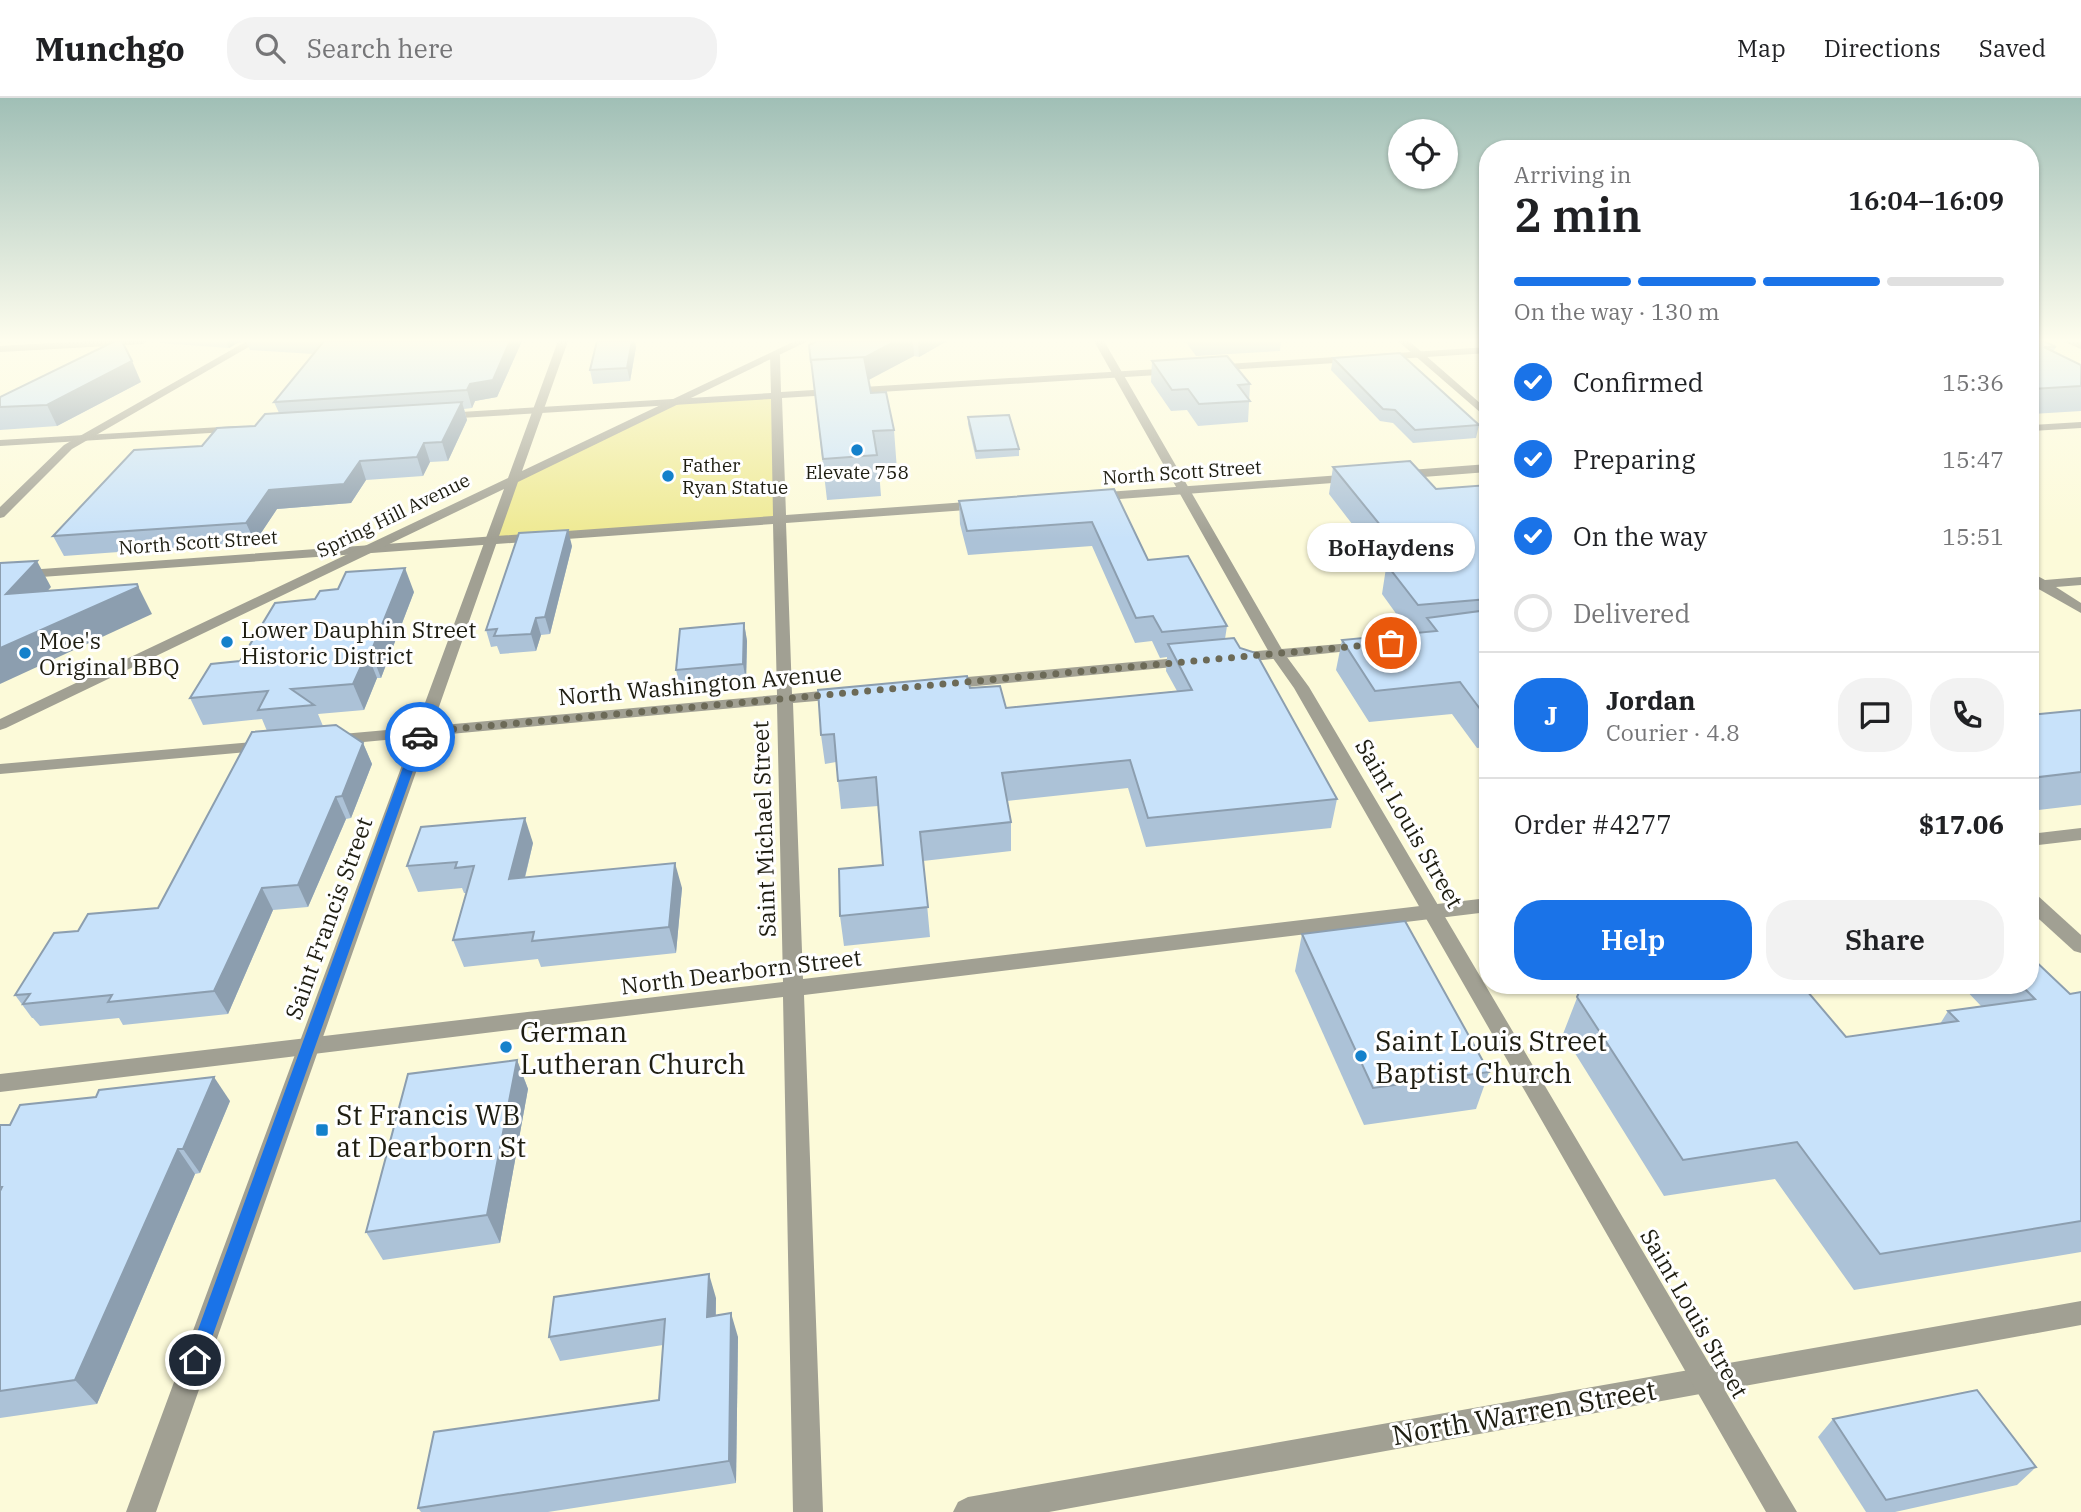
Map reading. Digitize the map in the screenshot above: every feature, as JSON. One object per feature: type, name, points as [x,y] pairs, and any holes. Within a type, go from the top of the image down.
[{"type":"street","points":[[0,514],[68,447],[136,407]]},
{"type":"street","name":"Saint Francis Street","points":[[141,1512],[538,407]]},
{"type":"street","points":[[437,417],[606,407]]},
{"type":"street","name":"Spring Hill Avenue","points":[[0,725],[666,407]]},
{"type":"street","name":"Saint Michael Street","points":[[775,407],[808,1512]]},
{"type":"street","name":"Saint Louis Street","points":[[1137,407],[1277,654],[1301,687],[1479,990]]},
{"type":"street","points":[[2039,427],[2081,425]]},
{"type":"street","points":[[0,443],[246,428]]},
{"type":"street","name":"North Scott Street","points":[[1073,499],[1479,469]]},
{"type":"street","name":"North Scott Street","points":[[0,576],[990,505]]},
{"type":"street","points":[[2039,582],[2081,581]]},
{"type":"street","points":[[2039,585],[2081,609]]},
{"type":"street","points":[[926,686],[1384,644]]},
{"type":"street","name":"North Washington Avenue","points":[[312,741],[858,692]]},
{"type":"street","points":[[0,769],[287,744]]},
{"type":"street","points":[[2039,839],[2081,834]]},
{"type":"street","name":"North Dearborn Street","points":[[0,1083],[1479,906]]},
{"type":"street","points":[[2039,908],[2081,946]]},
{"type":"street","name":"Saint Louis Street","points":[[1481,994],[1782,1512]]},
{"type":"street","name":"North Warren Street","points":[[968,1512],[2081,1313]]},
{"type":"shaded area","points":[[666,407],[775,407],[780,520],[489,539],[512,479]]},
{"type":"building","points":[[380,407],[460,407],[442,442],[424,443],[417,457],[360,461],[344,484],[269,490],[246,523],[53,536],[134,450],[202,446],[217,428],[255,426],[265,414]]},
{"type":"building","points":[[817,407],[889,407],[894,430],[873,431],[877,455],[823,459]]},
{"type":"building","points":[[1381,407],[1459,407],[1479,425],[1415,430],[1395,410]]},
{"type":"building","points":[[1009,415],[1019,449],[976,451],[968,417]]},
{"type":"building","points":[[1410,461],[1436,489],[1479,486],[1479,600],[1418,605],[1387,565],[1411,563],[1333,467]]},
{"type":"building","points":[[1114,489],[1148,560],[1188,556],[1227,626],[1162,632],[1153,616],[1136,618],[1092,522],[967,531],[959,501]]},
{"type":"building","points":[[568,530],[545,617],[536,618],[531,634],[494,636],[497,629],[486,630],[519,533]]},
{"type":"building","points":[[37,561],[6,594],[137,584],[138,587],[0,648],[0,563]]},
{"type":"building","points":[[405,568],[371,652],[367,653],[353,684],[291,689],[314,705],[258,710],[268,691],[190,698],[211,664],[240,661],[275,603],[315,599],[320,591],[338,589],[346,572]]},
{"type":"building","points":[[1479,611],[1479,708],[1460,682],[1375,691],[1342,640],[1437,631],[1427,618]]},
{"type":"building","points":[[744,623],[743,664],[676,670],[680,629]]},
{"type":"building","points":[[1234,638],[1240,648],[1256,653],[1337,799],[1148,818],[1130,760],[1002,773],[1011,822],[920,832],[928,907],[840,916],[839,869],[883,865],[876,777],[838,781],[834,734],[821,735],[818,690],[967,676],[970,688],[1000,686],[1006,708],[1192,690],[1168,644]]},
{"type":"building","points":[[2081,710],[2081,772],[2039,777],[2039,714]]},
{"type":"building","points":[[336,725],[363,743],[342,796],[336,797],[298,885],[262,888],[214,991],[108,1002],[112,995],[23,1004],[30,994],[15,995],[54,933],[78,931],[88,914],[158,908],[252,732]]},
{"type":"building","points":[[525,818],[509,879],[675,863],[669,927],[532,941],[534,932],[453,940],[474,866],[455,868],[457,862],[407,866],[421,827]]},
{"type":"building","points":[[1405,921],[1489,1072],[1373,1088],[1302,934]]},
{"type":"building","points":[[2039,965],[2070,994],[2081,992],[2081,1221],[1880,1254],[1797,1142],[1683,1160],[1577,997],[1578,994],[1810,994],[1846,1037],[1958,1021],[1948,1011],[2035,999],[2030,994],[2039,994]]},
{"type":"building","points":[[517,1060],[487,1215],[366,1232],[408,1074]]},
{"type":"building","points":[[214,1077],[183,1149],[178,1149],[75,1380],[0,1391],[0,1125],[10,1125],[20,1105],[96,1097],[99,1090]]},
{"type":"building","points":[[709,1274],[707,1317],[731,1313],[729,1461],[418,1508],[434,1432],[659,1400],[665,1319],[549,1337],[554,1297]]},
{"type":"building","points":[[1977,1390],[2036,1467],[1886,1500],[1833,1419]]},
{"type":"way so far","points":[[420,737],[421,732],[1391,643]]},
{"type":"place","name":"Elevate 758","points":[[857,450]]},
{"type":"place","name":"Father Ryan Statue","points":[[668,476]]},
{"type":"place","name":"Lower Dauphin Street Historic District","points":[[227,642]]},
{"type":"place","name":"BoHaydens","points":[[1391,643]]},
{"type":"place","name":"Moe's Original BBQ","points":[[25,653]]},
{"type":"place","name":"German Lutheran Church","points":[[506,1047]]},
{"type":"place","name":"Saint Louis Street Baptist Church","points":[[1361,1056]]},
{"type":"place","name":"St Francis WB at Dearborn St","points":[[322,1130]]},
{"type":"route","points":[[195,1360],[420,737]]}]
